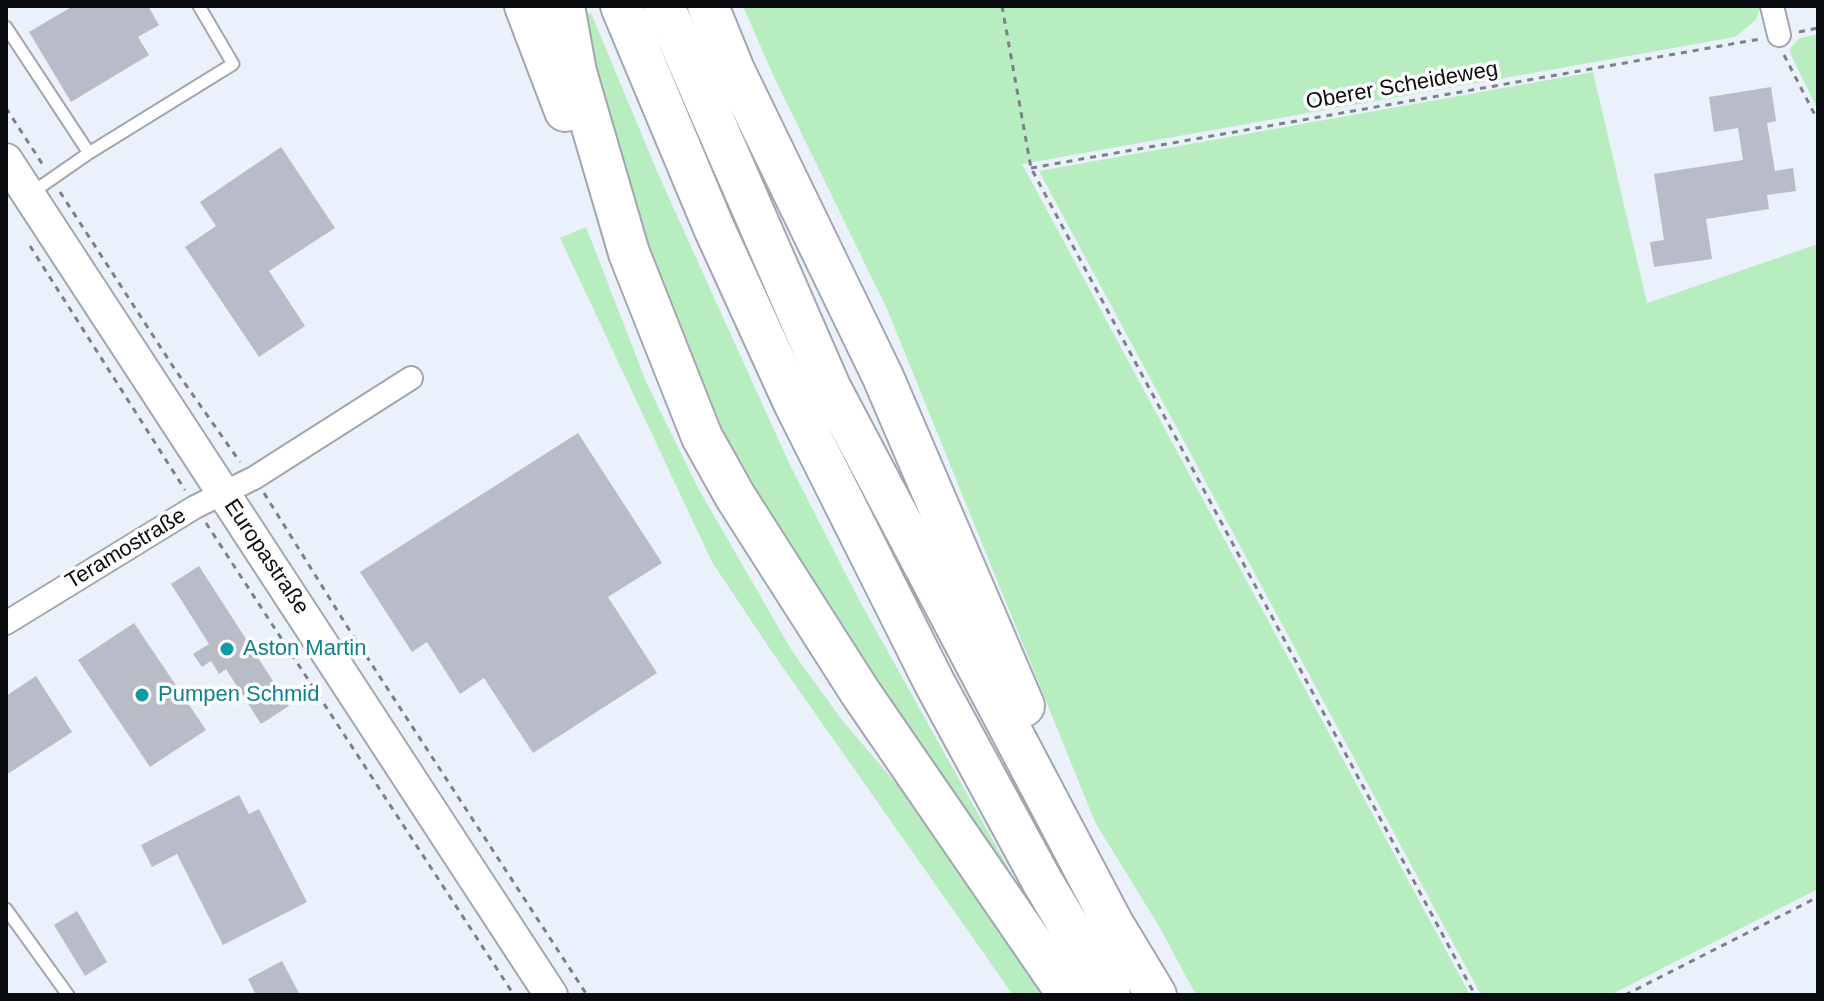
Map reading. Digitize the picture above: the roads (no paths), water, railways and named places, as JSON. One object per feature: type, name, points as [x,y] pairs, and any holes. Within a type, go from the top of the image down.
[{"type":"highway","points":[[525,6],[578,146],[629,253],[702,437],[735,496],[860,692],[1068,995]]},
{"type":"highway","points":[[564,6],[576,72],[629,253]]},
{"type":"highway","points":[[621,6],[714,228],[794,403],[934,682],[1042,881],[1110,995]]},
{"type":"highway","points":[[664,6],[830,387],[1112,922],[1156,995]]},
{"type":"highway","points":[[709,7],[734,70],[883,377],[1061,792],[1112,922]]},
{"type":"main road","name":"Europastraße","points":[[6,160],[41,187],[209,500],[551,995]]},
{"type":"street","points":[[1772,6],[1779,35]]},
{"type":"street","name":"Teramostraße","points":[[6,623],[209,500],[254,478],[411,378]]},
{"type":"lane","points":[[41,187],[89,153],[233,64],[199,6]]},
{"type":"lane","points":[[6,27],[89,153]]},
{"type":"lane","points":[[6,909],[68,995]]},
{"type":"place","name":"Aston Martin","points":[[227,649]]},
{"type":"place","name":"Pumpen Schmid","points":[[142,695]]}]
